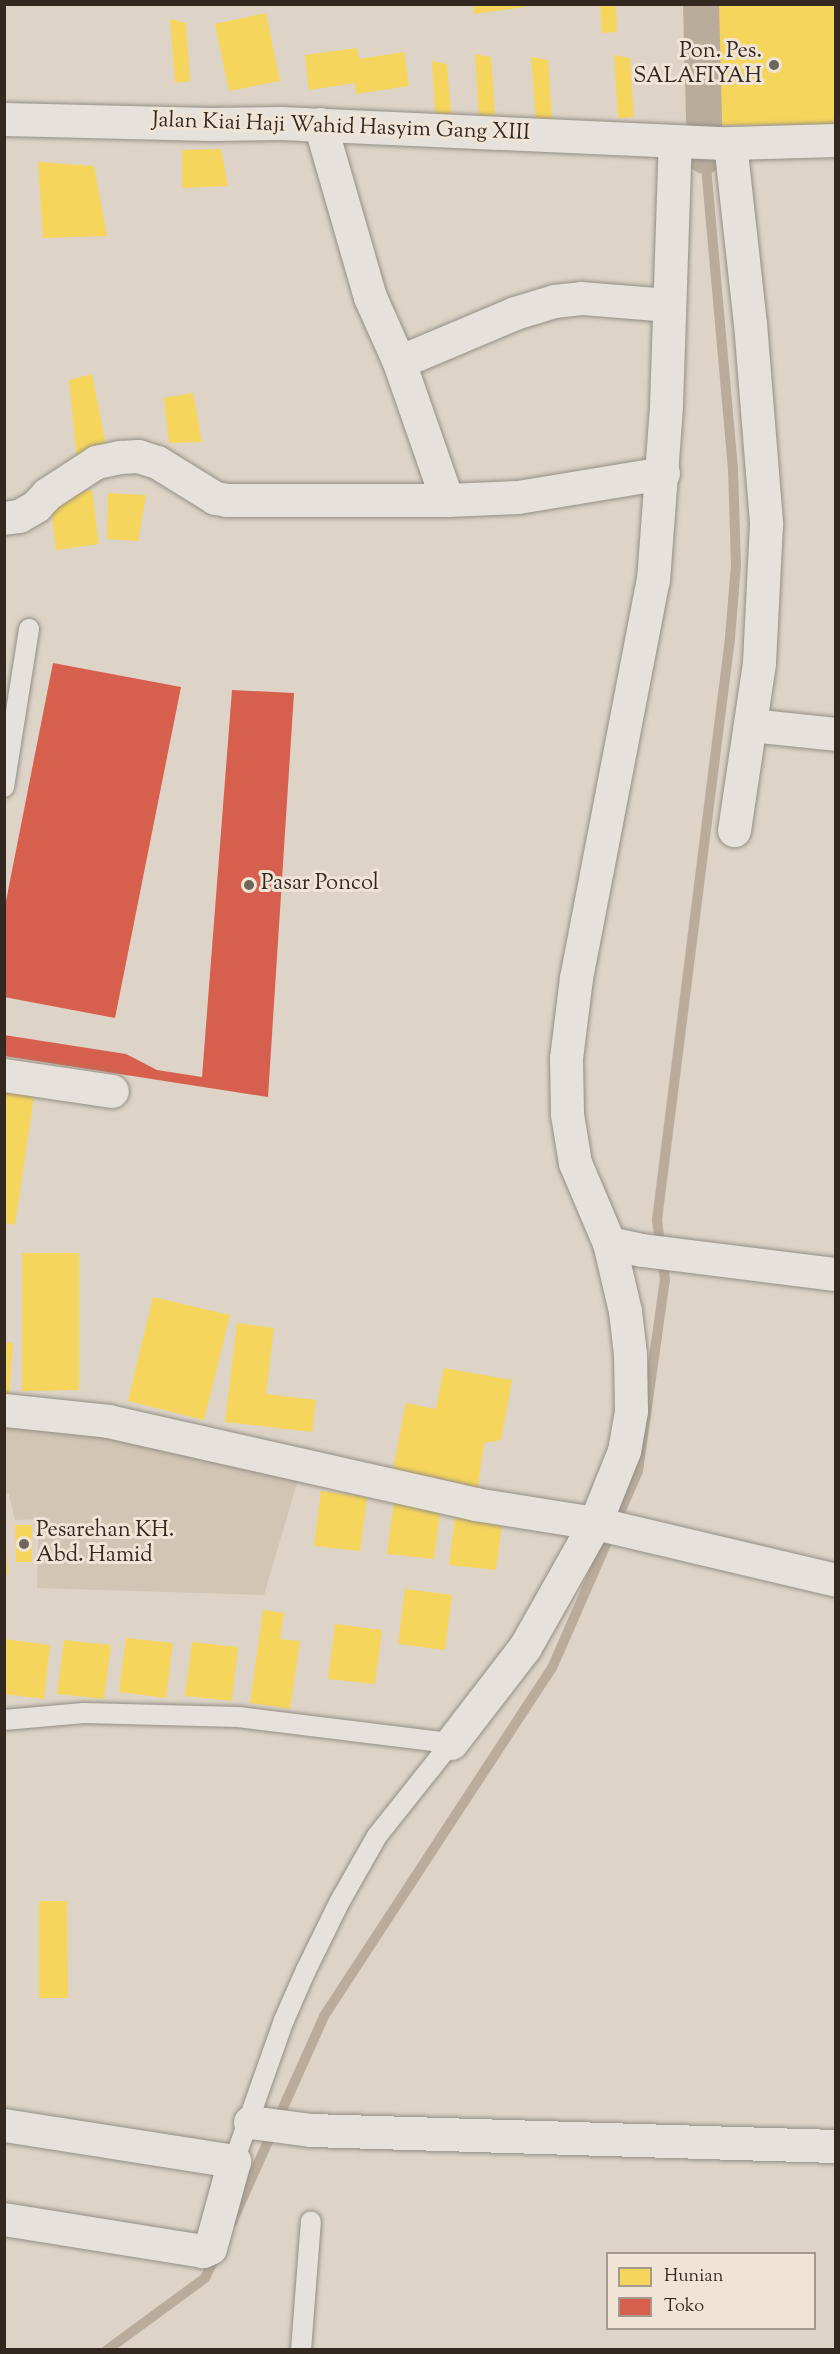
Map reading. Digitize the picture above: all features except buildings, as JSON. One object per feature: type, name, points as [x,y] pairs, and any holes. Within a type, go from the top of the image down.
[{"type":"street","name":"Jalan Kiai Haji Wahid Hasyim Gang XIII","points":[[4,119],[320,124],[677,141],[836,140]]},
{"type":"street","points":[[320,124],[370,297],[399,362],[447,500]]},
{"type":"street","points":[[451,1743],[525,1647],[601,1524],[624,1451],[631,1411],[630,1354],[625,1311],[609,1243],[575,1163],[567,1114],[566,1058],[576,978],[653,580],[663,473],[668,305],[672,267],[677,141]]},
{"type":"street","points":[[728,142],[750,323],[766,524],[759,663],[734,830]]},
{"type":"street","points":[[399,362],[495,321],[554,301],[582,298],[668,305]]},
{"type":"street","points":[[4,518],[19,516],[36,506],[46,494],[96,462],[138,456],[157,462],[215,498],[447,500],[518,497],[663,473]]},
{"type":"street","points":[[750,725],[836,734]]},
{"type":"street","points":[[4,1075],[112,1091]]},
{"type":"street","points":[[609,1243],[642,1250],[836,1274]]},
{"type":"street","points":[[4,1410],[108,1421],[475,1504],[601,1524],[652,1535],[836,1580]]},
{"type":"street","points":[[256,2123],[311,2130],[836,2146]]},
{"type":"street","points":[[4,2125],[201,2158],[234,2161],[210,2248],[203,2252],[4,2219]]},
{"type":"lane","points":[[4,787],[29,628]]},
{"type":"lane","points":[[4,1720],[84,1713],[238,1717],[451,1743]]},
{"type":"lane","points":[[234,2161],[256,2123],[265,2071],[284,2020],[339,1903],[377,1836],[451,1743]]},
{"type":"lane","points":[[301,2349],[311,2221]]},
{"type":"shaded area","points":[[4,1412],[302,1466],[264,1595],[37,1588],[39,1519],[15,1520],[9,1494],[5,1493]]},
{"type":"waterway","points":[[701,4],[705,156]]},
{"type":"waterway","points":[[232,2222],[324,2016],[552,1668],[638,1471],[665,1280],[657,1220],[730,638],[736,565],[733,469],[705,156]]},
{"type":"waterway","points":[[107,2350],[205,2278],[217,2253]]},
{"type":"place","name":"Pon. Pes. SALAFIYAH","points":[[774,65]]},
{"type":"place","name":"Pasar Poncol","points":[[249,885]]},
{"type":"place","name":"Pesarehan KH. Abd. Hamid","points":[[24,1544]]}]
